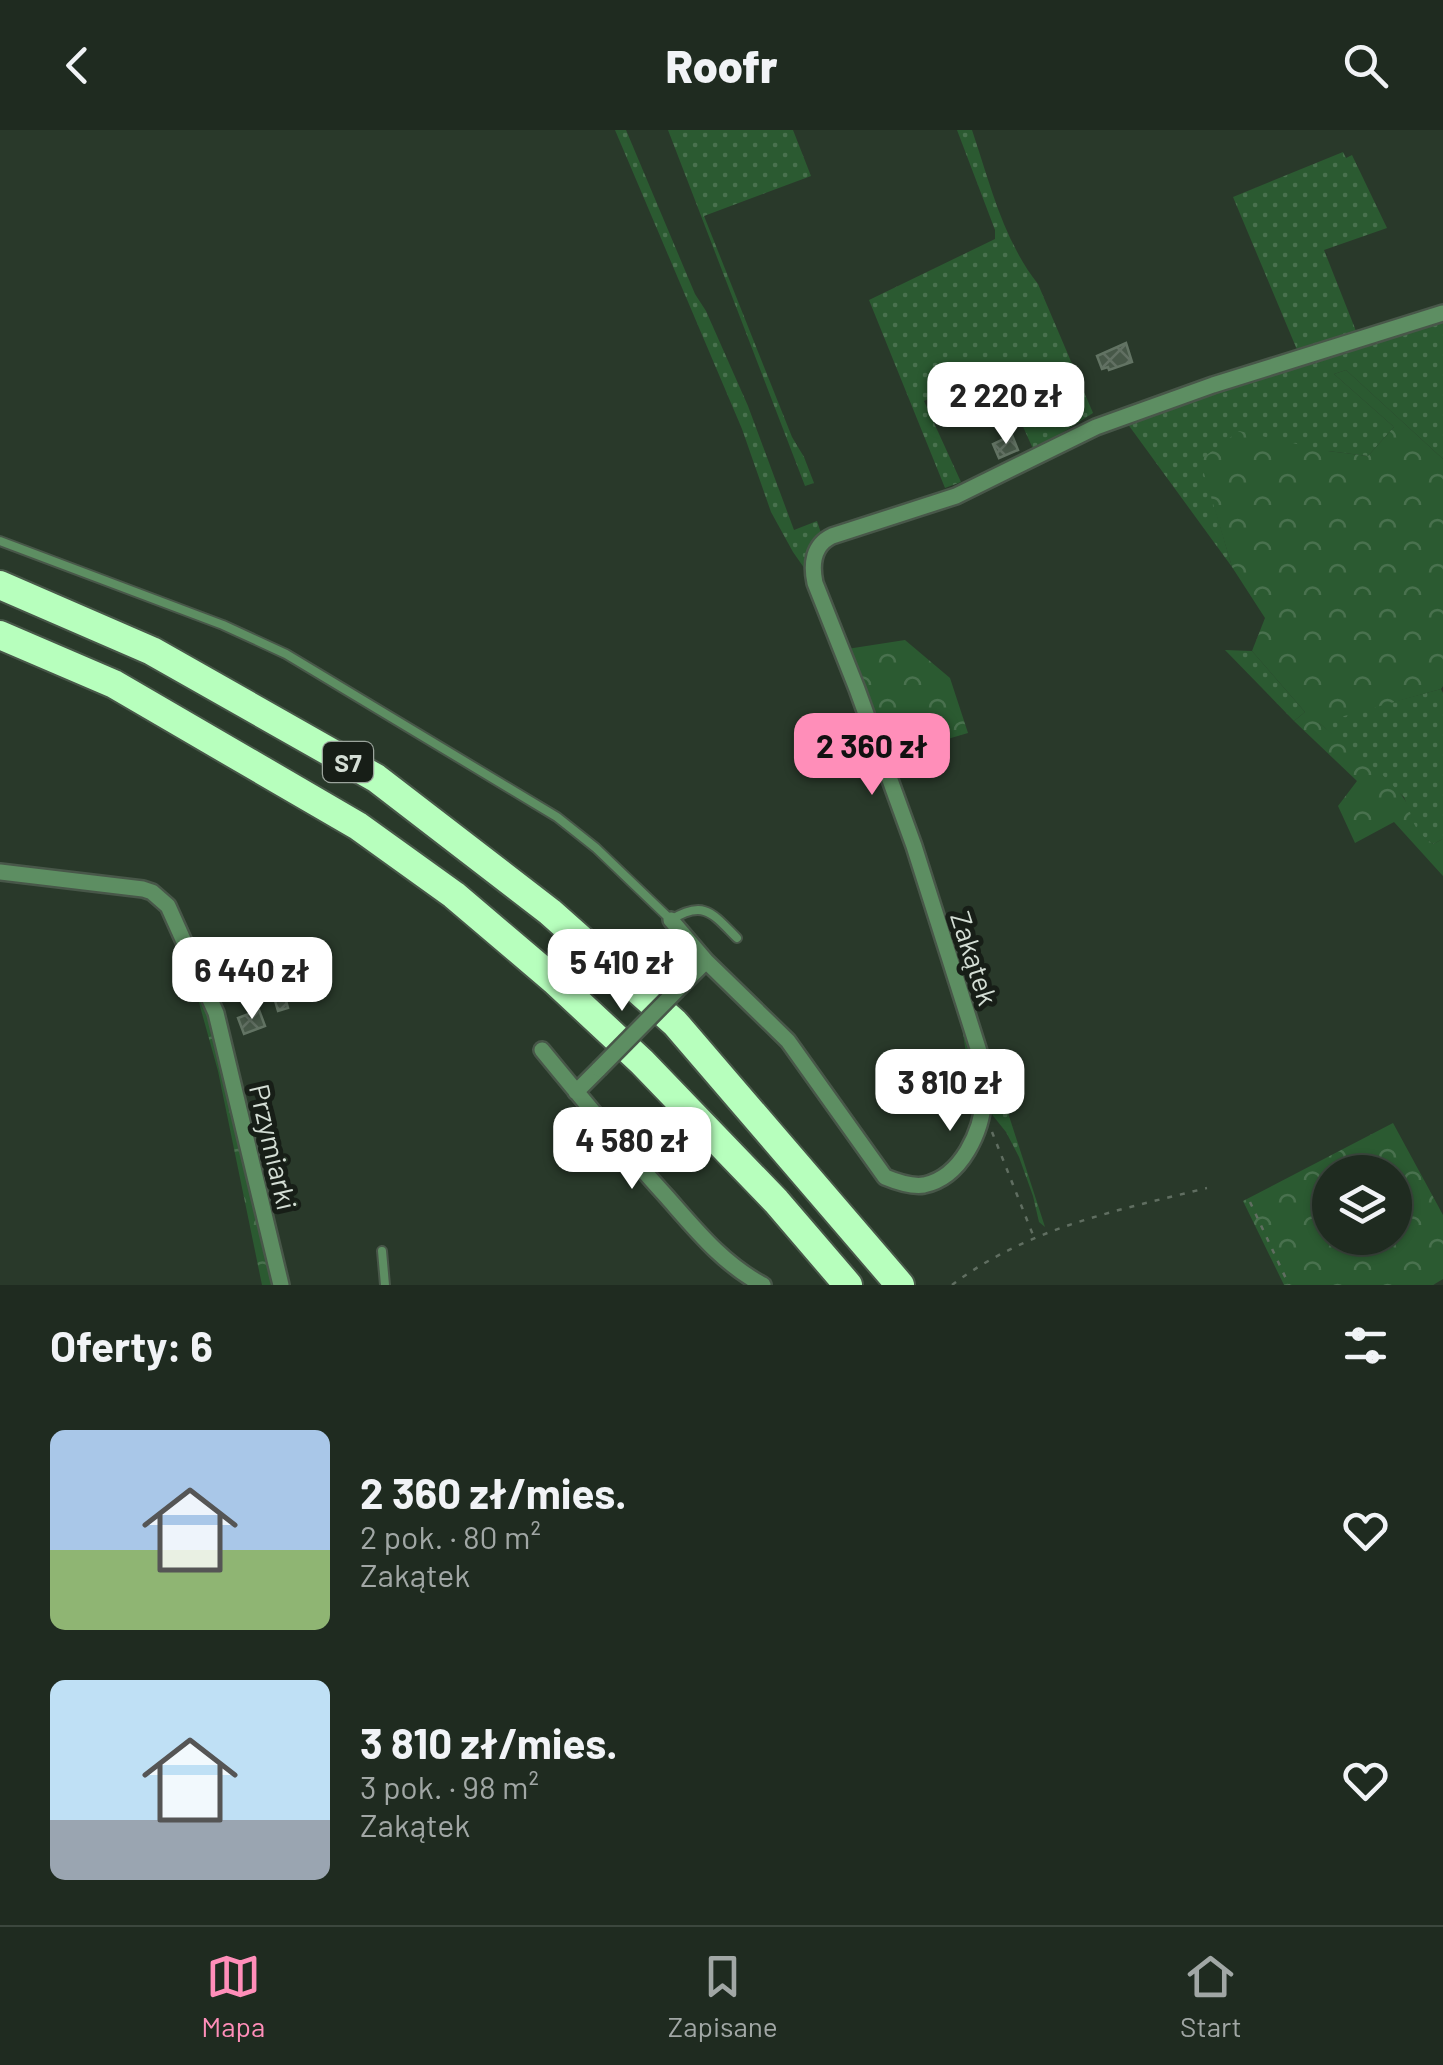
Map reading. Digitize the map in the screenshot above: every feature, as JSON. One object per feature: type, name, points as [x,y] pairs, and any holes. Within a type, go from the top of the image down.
[{"type":"highway","name":"S7","points":[[0,585],[152,651],[376,778],[550,912],[674,1022],[900,1285]]},
{"type":"highway","name":"S7","points":[[0,636],[114,684],[358,826],[454,895],[642,1062],[776,1201],[848,1285]]},
{"type":"street","name":"Zakątek","points":[[671,920],[788,1041],[885,1177],[923,1185],[946,1175],[964,1158],[980,1120],[983,1064],[914,846],[816,582],[815,552],[823,540],[956,496],[1096,427],[1213,385],[1443,313]]},
{"type":"street","name":"Przymiarki","points":[[0,872],[143,889],[168,906],[216,1012],[281,1285]]},
{"type":"street","points":[[576,1092],[706,960]]},
{"type":"street","points":[[542,1050],[628,1155],[717,1252],[763,1285]]},
{"type":"lane","name":"Zakątek","points":[[0,542],[224,625],[286,654],[556,817],[596,848],[671,920]]},
{"type":"lane","points":[[671,920],[685,911],[699,909],[719,920],[737,938]]},
{"type":"lane","points":[[382,1251],[385,1285]]},
{"type":"path","points":[[980,1120],[995,1134],[1034,1237]]},
{"type":"path","points":[[952,1285],[1001,1252],[1034,1237],[1095,1216],[1208,1188]]},
{"type":"path","points":[[1250,1202],[1289,1285]]},
{"type":"green space","points":[[615,130],[626,130],[695,294],[748,406],[794,530],[817,521],[821,533],[807,549],[807,571],[887,757],[892,755],[1045,1227],[1039,1222],[1019,1157],[986,1107],[967,1060],[958,1000],[878,761],[807,572],[771,512],[742,429]]},
{"type":"green space","points":[[668,130],[793,130],[811,176],[704,216],[814,483],[805,486]]},
{"type":"green space","points":[[957,130],[972,130],[1006,230],[1038,284],[1093,413],[1034,451],[996,367],[924,401],[961,482],[945,488],[869,300],[995,239]]},
{"type":"green space","points":[[1343,152],[1346,158],[1352,155],[1387,228],[1324,250],[1356,331],[1298,352],[1233,197]]},
{"type":"green space","points":[[1443,320],[1443,459],[1346,370],[1334,374],[1394,427],[1368,456],[1328,451],[1201,460],[1232,567],[1127,423],[1325,356]]},
{"type":"green space","points":[[1346,370],[1443,459],[1443,686],[1319,723],[1399,792],[1424,837],[1433,844],[1443,839],[1443,876],[1394,822],[1355,843],[1338,806],[1357,781],[1294,721],[1305,712],[1252,651],[1265,618],[1232,567],[1200,460],[1239,431],[1368,456],[1394,427],[1334,374]]},
{"type":"green space","points":[[905,640],[950,678],[968,733],[886,757],[847,649]]},
{"type":"green space","points":[[1225,650],[1252,651],[1305,712],[1294,721]]},
{"type":"green space","points":[[1441,689],[1443,839],[1433,844],[1416,832],[1404,797],[1318,722]]},
{"type":"green space","points":[[188,963],[214,1022],[276,1285],[262,1285],[218,1071]]},
{"type":"green space","points":[[1393,1123],[1410,1155],[1331,1155]]},
{"type":"green space","points":[[1412,1158],[1443,1215],[1443,1279],[1433,1285],[1284,1285],[1243,1201],[1312,1165],[1312,1255],[1412,1255]]},
{"type":"building","points":[[1126,343],[1132,362],[1102,369],[1097,356]]},
{"type":"building","points":[[1012,435],[1018,450],[999,458],[993,444]]},
{"type":"building","points":[[256,956],[261,970],[232,979],[227,965]]},
{"type":"building","points":[[278,970],[288,1008],[278,1011],[267,973]]},
{"type":"building","points":[[259,1010],[265,1026],[244,1034],[238,1018]]}]
